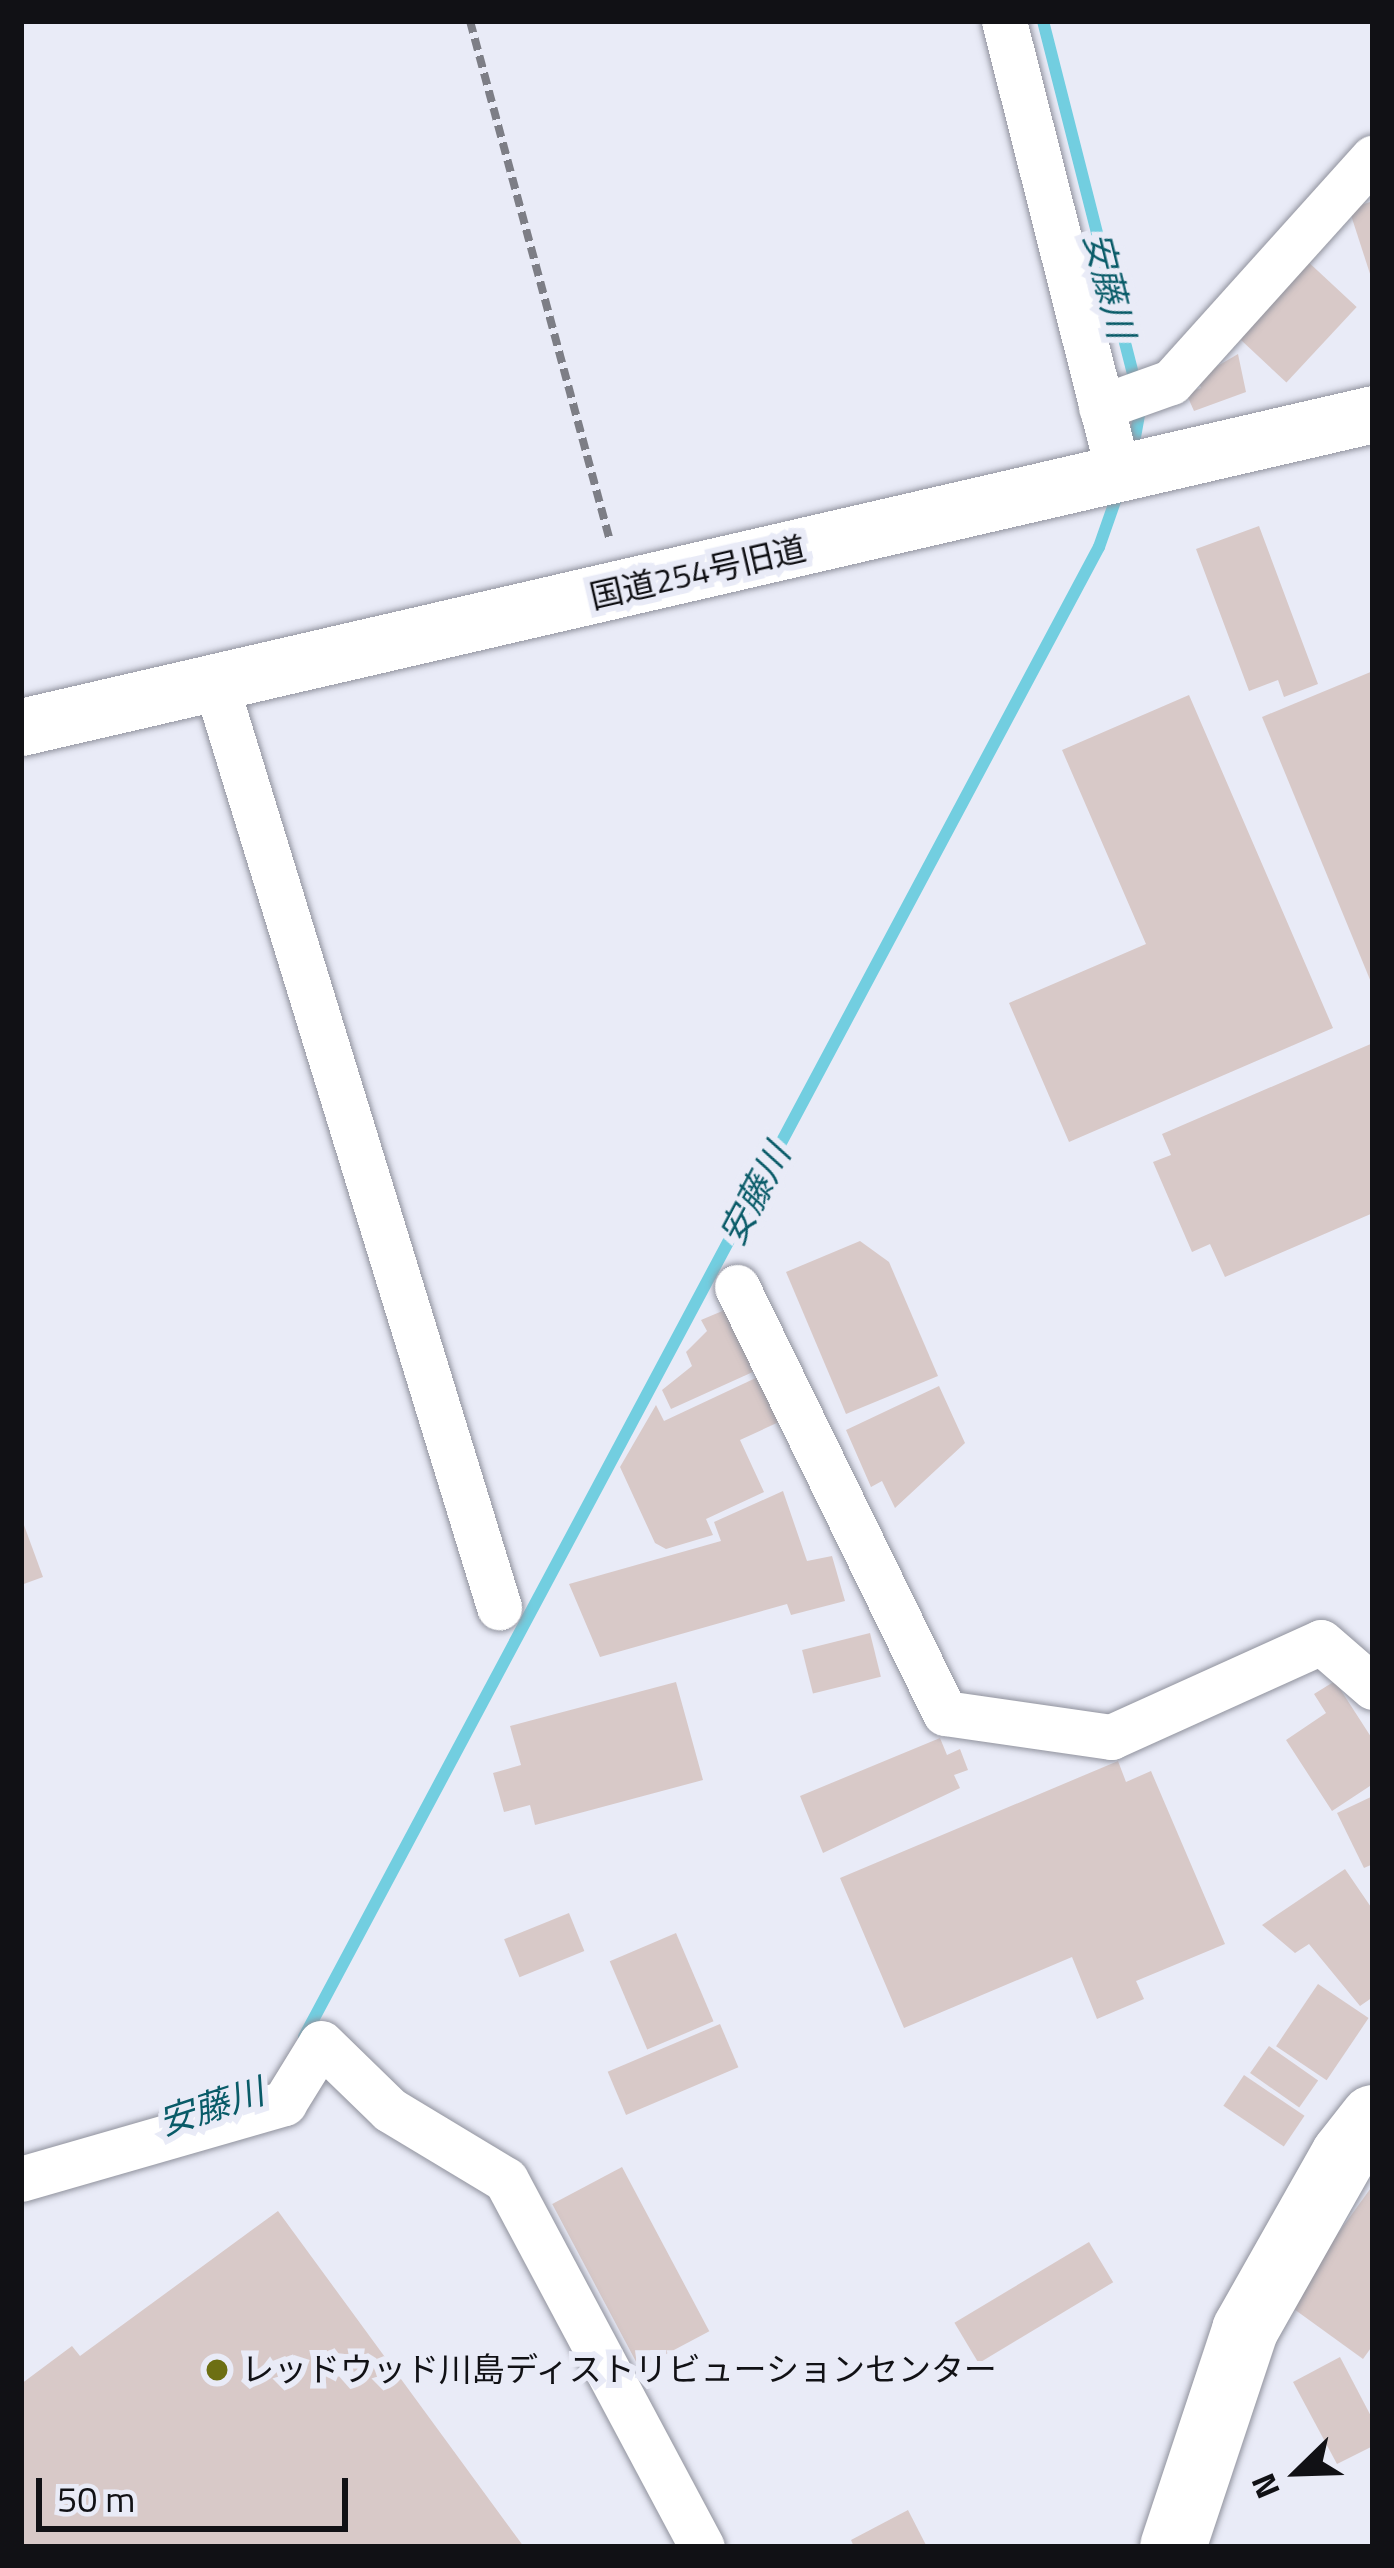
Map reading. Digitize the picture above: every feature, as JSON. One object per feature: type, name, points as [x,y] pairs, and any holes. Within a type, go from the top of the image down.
[{"type":"main road","points":[[1173,2547],[1245,2330],[1343,2155],[1373,2118]]},
{"type":"street","points":[[1004,21],[1119,476]]},
{"type":"street","points":[[1101,407],[1171,382],[1373,158]]},
{"type":"street","name":"国道254号旧道","points":[[21,727],[1373,414]]},
{"type":"street","points":[[215,682],[500,1607]]},
{"type":"street","points":[[737,1287],[945,1714],[1111,1737],[1321,1642],[1373,1687]]},
{"type":"street","points":[[21,2180],[284,2103],[321,2043],[390,2110],[506,2180],[702,2547]]},
{"type":"path","points":[[470,21],[623,591]]},
{"type":"building","points":[[1373,201],[1373,280],[1372,280],[1349,209]]},
{"type":"building","points":[[1304,258],[1357,307],[1286,382],[1234,333]]},
{"type":"building","points":[[1238,354],[1246,392],[1194,411],[1186,393],[1201,388],[1197,378]]},
{"type":"building","points":[[1259,526],[1318,684],[1284,697],[1278,680],[1249,691],[1196,549]]},
{"type":"building","points":[[1373,671],[1373,987],[1262,717]]},
{"type":"building","points":[[1189,695],[1333,1028],[1069,1142],[1009,1003],[1146,944],[1062,750]]},
{"type":"building","points":[[1373,1043],[1373,1213],[1225,1277],[1210,1244],[1192,1252],[1153,1162],[1171,1155],[1162,1134]]},
{"type":"building","points":[[860,1241],[889,1262],[938,1376],[846,1414],[786,1272]]},
{"type":"building","points":[[727,1309],[755,1371],[671,1409],[662,1390],[692,1366],[686,1352],[707,1331],[701,1320]]},
{"type":"building","points":[[760,1376],[781,1421],[740,1440],[764,1492],[706,1519],[713,1535],[666,1549],[655,1543],[620,1467],[656,1405],[664,1421]]},
{"type":"building","points":[[939,1386],[965,1443],[895,1508],[882,1481],[871,1487],[846,1430]]},
{"type":"building","points":[[783,1491],[807,1561],[832,1556],[845,1601],[791,1615],[787,1604],[600,1657],[569,1584],[721,1541],[714,1522]]},
{"type":"building","points":[[21,1517],[43,1577],[21,1585]]},
{"type":"building","points":[[870,1633],[881,1677],[813,1694],[802,1650]]},
{"type":"building","points":[[1335,1681],[1373,1740],[1373,1784],[1332,1811],[1286,1740],[1326,1713],[1314,1694]]},
{"type":"building","points":[[676,1682],[703,1780],[535,1825],[530,1805],[504,1812],[493,1773],[521,1765],[510,1726]]},
{"type":"building","points":[[940,1738],[947,1755],[960,1749],[968,1770],[954,1775],[960,1788],[823,1853],[800,1796]]},
{"type":"building","points":[[1118,1761],[1126,1782],[1151,1771],[1225,1944],[1136,1981],[1144,1999],[1097,2019],[1072,1957],[904,2028],[840,1878]]},
{"type":"building","points":[[1373,1796],[1373,1864],[1364,1868],[1337,1813]]},
{"type":"building","points":[[1345,1869],[1373,1910],[1373,1997],[1360,2006],[1309,1944],[1295,1953],[1262,1925]]},
{"type":"building","points":[[569,1913],[584,1951],[519,1977],[504,1939]]},
{"type":"building","points":[[676,1933],[714,2021],[647,2050],[610,1961]]},
{"type":"building","points":[[1318,1984],[1369,2018],[1327,2080],[1276,2046]]},
{"type":"building","points":[[720,2024],[738,2067],[626,2115],[608,2072]]},
{"type":"building","points":[[1269,2046],[1318,2080],[1299,2107],[1250,2073]]},
{"type":"building","points":[[1244,2075],[1305,2116],[1284,2146],[1223,2106]]},
{"type":"building","points":[[622,2167],[709,2331],[640,2368],[552,2204]]},
{"type":"building","points":[[1373,2185],[1373,2345],[1363,2359],[1287,2304]]},
{"type":"building","name":"レッドウッド川島ディストリビューションセンター","points":[[278,2211],[524,2547],[21,2547],[21,2384],[72,2346],[80,2356]]},
{"type":"building","points":[[1089,2242],[1113,2282],[979,2363],[954,2323]]},
{"type":"building","points":[[1340,2357],[1373,2420],[1373,2446],[1337,2464],[1293,2382]]},
{"type":"building","points":[[908,2510],[927,2547],[854,2547],[851,2540]]},
{"type":"waterway","name":"安藤川","points":[[1043,21],[1136,385]]},
{"type":"waterway","name":"安藤川","points":[[1132,454],[1141,404]]},
{"type":"waterway","name":"安藤川","points":[[304,2037],[1099,547],[1119,490]]},
{"type":"place","name":"レッドウッド川島ディストリビューションセンター","points":[[217,2370]]}]
